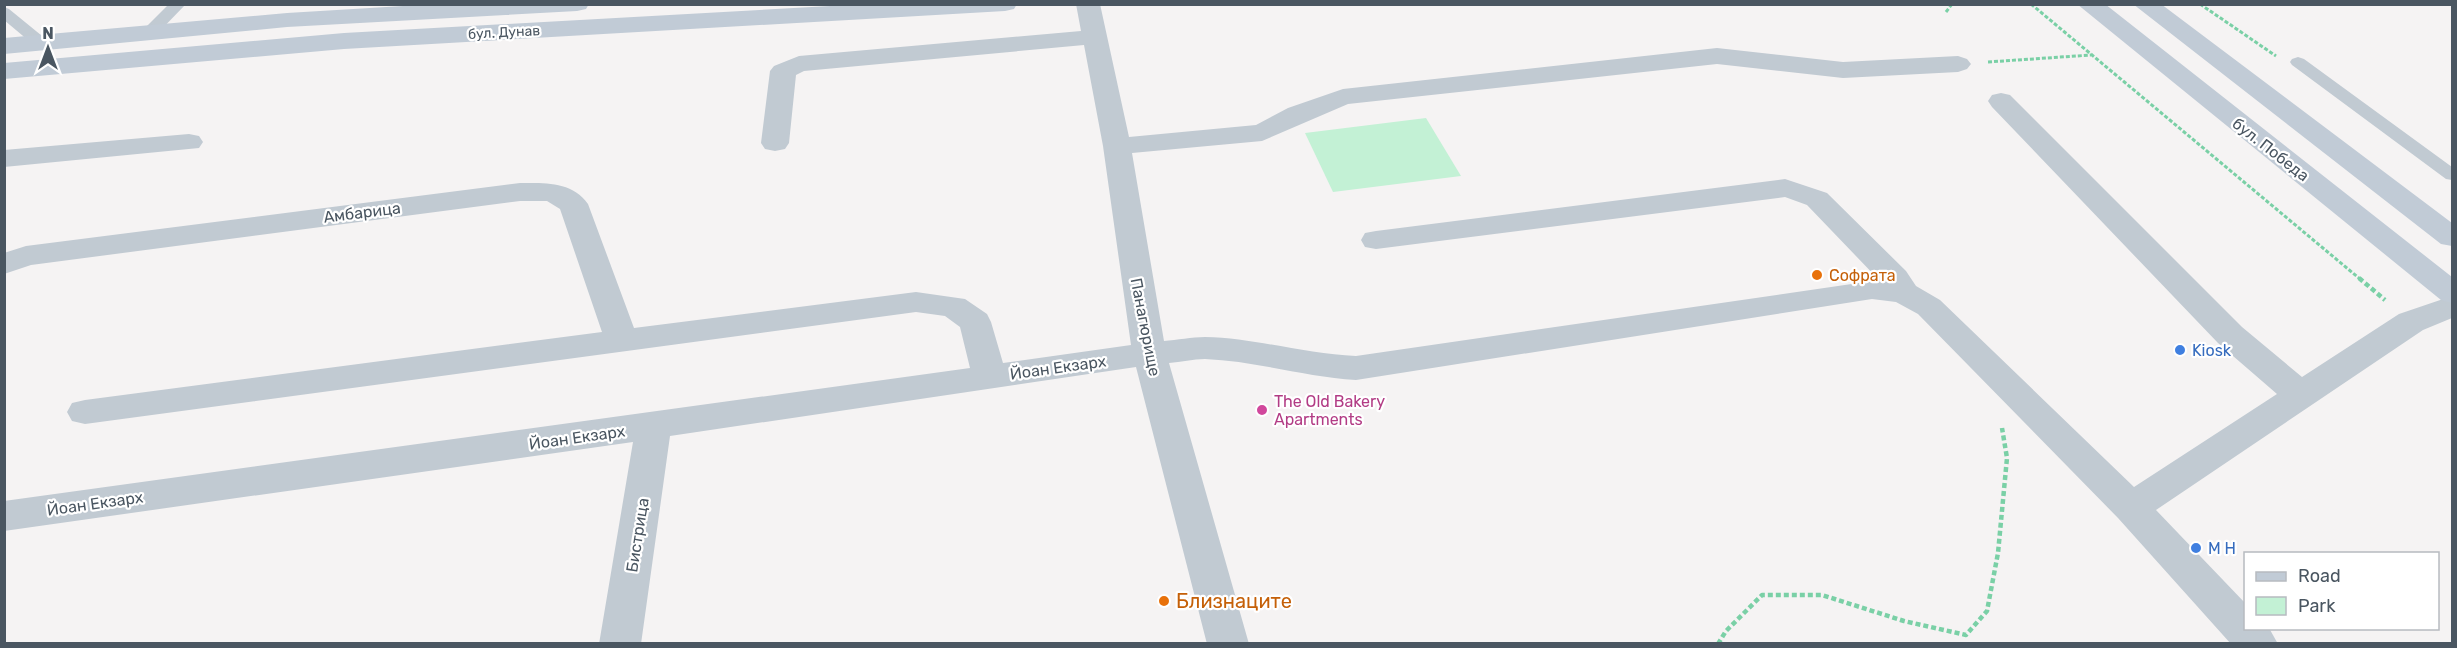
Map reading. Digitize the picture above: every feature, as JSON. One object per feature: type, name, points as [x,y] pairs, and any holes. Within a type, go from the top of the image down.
[{"type":"main road","name":"бул. Дунав","points":[[4,46],[287,20],[578,4]]},
{"type":"main road","name":"бул. Дунав","points":[[4,71],[344,41],[1005,4]]},
{"type":"main road","name":"бул. Победа","points":[[2089,4],[2452,293]]},
{"type":"main road","points":[[2145,4],[2452,237]]},
{"type":"street","name":"Панагюрище","points":[[1088,4],[1117,146],[1149,354],[1228,644]]},
{"type":"street","points":[[775,142],[783,71],[799,64],[1094,37]]},
{"type":"street","points":[[1117,146],[1262,133],[1298,114],[1343,97],[1718,56],[1843,70],[1958,64]]},
{"type":"street","points":[[2001,101],[2230,335],[2301,395]]},
{"type":"street","points":[[4,159],[189,142]]},
{"type":"street","points":[[1377,240],[1785,188],[1817,199],[1895,278],[1904,293],[1929,307],[2131,508],[2257,644]]},
{"type":"street","name":"Амбарица","points":[[4,264],[26,256],[520,192],[554,192],[573,204],[622,342]]},
{"type":"street","name":"Йоан Екзарх","points":[[4,516],[654,426],[1149,354],[1203,348],[1221,349],[1320,366],[1356,368],[1872,289],[1904,293]]},
{"type":"street","points":[[85,412],[916,302],[954,306],[975,322],[989,377]]},
{"type":"street","points":[[2131,508],[2411,322],[2452,306]]},
{"type":"street","name":"Бистрица","points":[[620,644],[654,426]]},
{"type":"lane","points":[[149,33],[178,4]]},
{"type":"lane","points":[[4,12],[41,43]]},
{"type":"lane","points":[[2298,62],[2452,175]]},
{"type":"path","points":[[1946,12],[1952,4]]},
{"type":"path","points":[[2031,4],[2411,322]]},
{"type":"path","points":[[2200,4],[2262,48],[2276,56],[2298,62]]},
{"type":"path","points":[[1958,64],[2092,55]]},
{"type":"path","points":[[1718,644],[1726,631],[1762,595],[1821,595],[1904,621],[1966,635],[1987,611],[1998,553],[2007,458],[2002,425]]},
{"type":"green space","points":[[1426,118],[1461,176],[1333,192],[1305,133]]},
{"type":"place","name":"Софрата","points":[[1817,275]]},
{"type":"place","name":"Kiosk","points":[[2180,350]]},
{"type":"place","name":"The Old Bakery Apartments","points":[[1262,410]]},
{"type":"place","name":"М Н","points":[[2196,548]]},
{"type":"place","name":"Близнаците","points":[[1164,601]]}]
